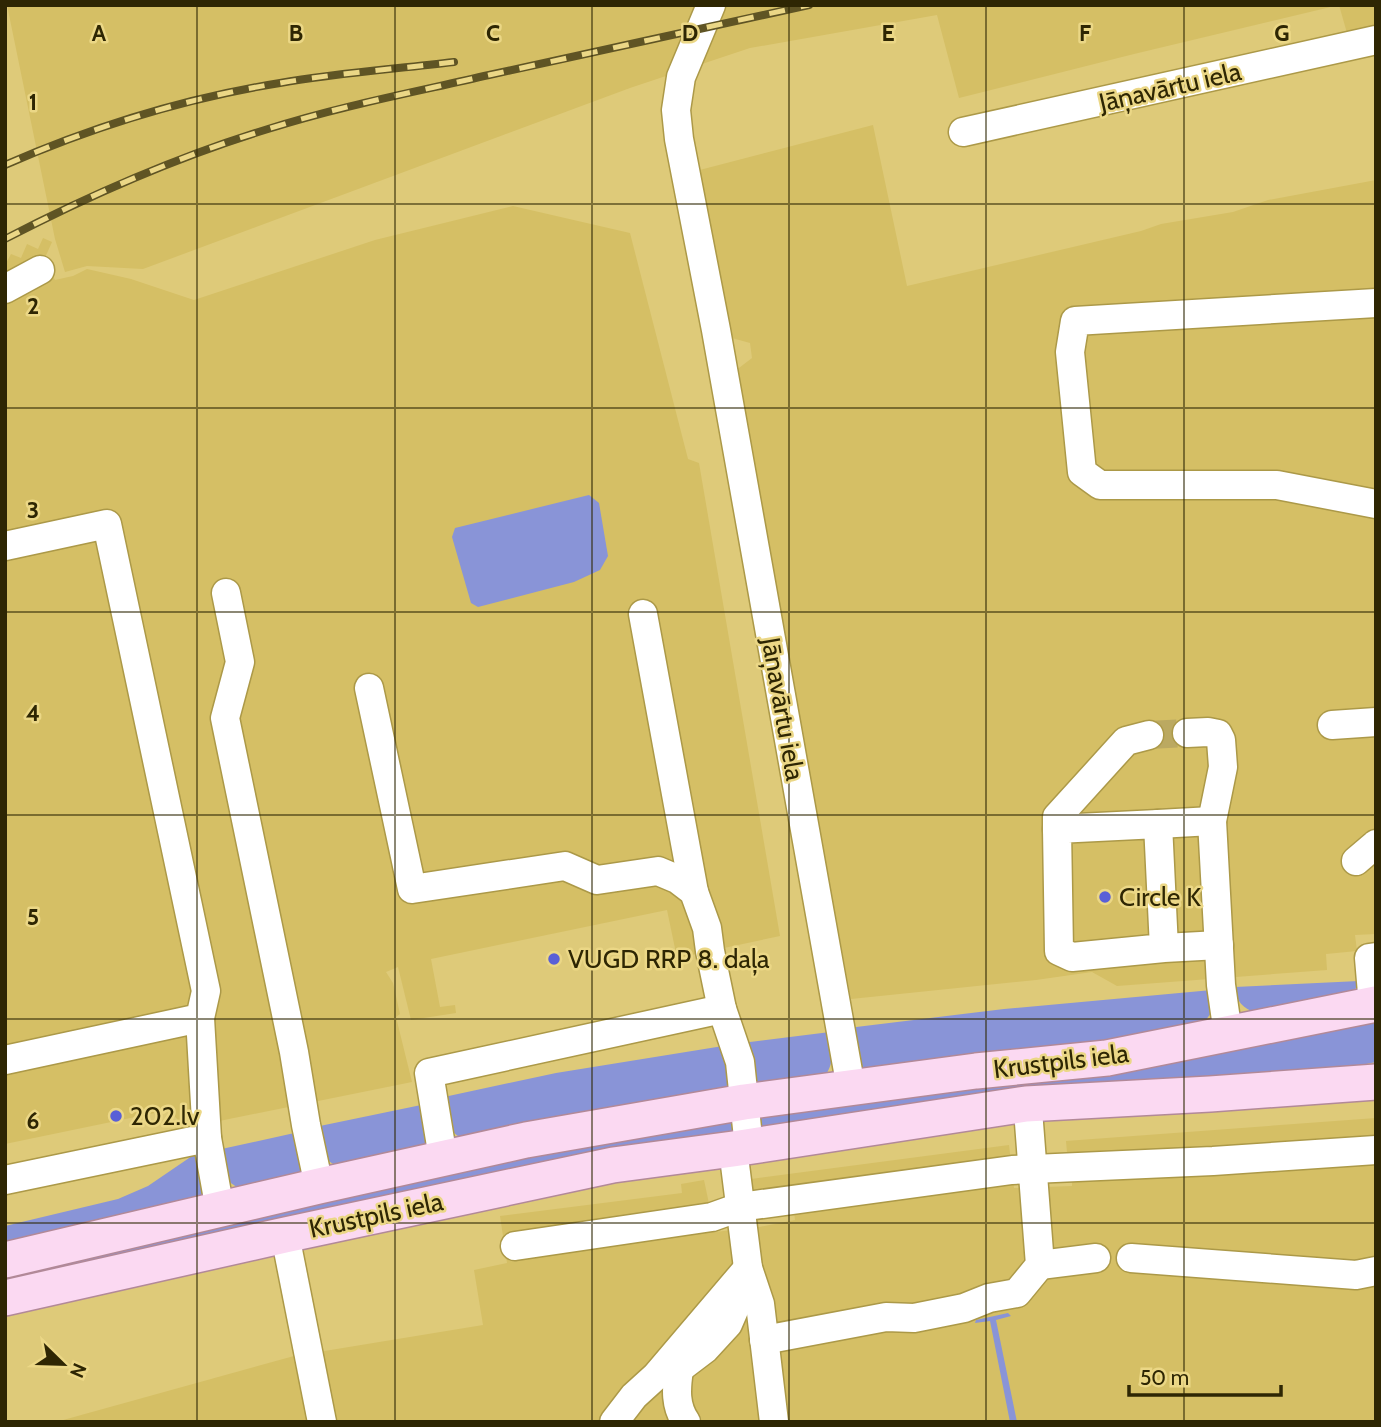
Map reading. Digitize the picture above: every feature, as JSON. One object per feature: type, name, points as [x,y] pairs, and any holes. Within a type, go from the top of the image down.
[{"type":"main road","name":"Krustpils iela","points":[[5,1260],[526,1140],[744,1102],[976,1071],[1107,1058],[1374,1005]]},
{"type":"main road","name":"Krustpils iela","points":[[5,1298],[285,1234],[612,1165],[1026,1104],[1359,1083],[1376,1074]]},
{"type":"street","name":"Jāņavārtu iela","points":[[710,5],[681,77],[676,110],[679,139],[716,330],[851,1088]]},
{"type":"street","name":"Jāņavārtu iela","points":[[963,132],[1376,40]]},
{"type":"street","points":[[5,289],[40,270]]},
{"type":"street","points":[[1376,303],[1075,321],[1070,352],[1082,472],[1100,485],[1277,485],[1376,504]]},
{"type":"street","points":[[5,546],[107,524],[206,991],[200,1018],[207,1138],[220,1210]]},
{"type":"street","points":[[226,593],[240,662],[225,718],[292,1038],[319,1186]]},
{"type":"street","points":[[643,614],[694,892],[707,928],[722,1009],[740,1062],[744,1102],[740,1207],[748,1268],[760,1304],[774,1422]]},
{"type":"street","points":[[369,688],[412,889],[565,866],[597,880],[658,871],[694,892]]},
{"type":"street","points":[[1332,725],[1376,722]]},
{"type":"street","points":[[1187,733],[1218,734],[1221,740],[1223,767],[1212,821],[1221,985],[1228,1034]]},
{"type":"street","points":[[1149,735],[1126,741],[1056,817],[1059,951],[1072,957],[1219,945]]},
{"type":"street","points":[[1057,830],[1212,821]]},
{"type":"street","points":[[1158,824],[1164,948]]},
{"type":"street","points":[[1374,1005],[1368,958],[1376,957]]},
{"type":"street","points":[[443,1158],[429,1073],[722,1009]]},
{"type":"street","points":[[5,1060],[200,1018]]},
{"type":"street","points":[[1026,1104],[1040,1265]]},
{"type":"street","points":[[5,1180],[207,1138]]},
{"type":"street","points":[[515,1246],[712,1217],[740,1207],[1012,1170],[1274,1158],[1376,1150]]},
{"type":"street","points":[[285,1234],[322,1422]]},
{"type":"street","points":[[764,1340],[886,1317],[914,1318],[964,1308],[989,1298],[1017,1293],[1040,1265],[1096,1258]]},
{"type":"street","points":[[1131,1258],[1356,1275],[1376,1271]]},
{"type":"street","points":[[614,1422],[634,1396],[668,1373],[748,1268]]},
{"type":"street","points":[[964,1308],[992,1310],[1019,1307]]},
{"type":"street","points":[[668,1373],[686,1422]]},
{"type":"shaded area","points":[[7,5],[1339,5],[959,98],[937,15],[750,48],[630,88],[143,269],[87,266],[65,272],[55,239]]},
{"type":"shaded area","points":[[1339,5],[1376,5],[1376,26],[1347,33]]},
{"type":"shaded area","points":[[873,125],[907,286],[1161,224],[1233,212],[1268,200],[1376,180],[1376,934],[1355,935],[1357,951],[1326,954],[1327,970],[1117,986],[1092,972],[851,999],[735,371],[752,358],[750,343],[732,338],[692,172]]},
{"type":"shaded area","points":[[513,206],[630,233],[688,459],[699,463],[780,936],[677,958],[667,910],[431,959],[440,1007],[455,1005],[456,1013],[411,1020],[398,967],[386,972],[393,983],[400,1014],[396,1017],[412,1082],[185,1128],[169,1110],[5,1144],[5,265],[11,254],[21,258],[27,244],[38,249],[43,238],[52,242],[44,260],[55,280],[87,269],[131,279],[194,300],[375,240]]},
{"type":"shaded area","points":[[589,495],[599,503],[608,556],[600,570],[574,582],[478,607],[471,603],[452,537],[455,528]]},
{"type":"shaded area","points":[[1359,981],[1354,992],[1256,1013],[1241,1004],[1235,987]]},
{"type":"shaded area","points":[[1212,990],[1213,1010],[1206,1020],[1150,1041],[869,1071],[859,1065],[848,1028],[1004,1009]]},
{"type":"shaded area","points":[[1376,1014],[1376,1062],[1318,1074],[763,1131],[756,1123],[761,1113]]},
{"type":"shaded area","points":[[830,1032],[832,1060],[825,1076],[759,1085],[752,1079],[742,1043]]},
{"type":"shaded area","points":[[723,1046],[729,1080],[725,1090],[466,1140],[450,1128],[446,1117],[444,1097],[556,1073]]},
{"type":"shaded area","points":[[426,1104],[432,1133],[426,1147],[339,1167],[332,1164],[321,1151],[315,1127]]},
{"type":"shaded area","points":[[741,1116],[743,1132],[5,1287],[5,1269],[353,1191]]},
{"type":"shaded area","points":[[1376,1118],[1376,1422],[56,1422],[294,1356],[483,1325],[474,1270],[507,1263],[500,1216],[682,1193],[681,1184],[704,1180],[715,1232],[795,1220],[794,1211],[753,1196],[751,1179],[1009,1145],[1014,1188],[1072,1186],[1066,1141]]},
{"type":"shaded area","points":[[299,1132],[305,1166],[301,1173],[241,1190],[225,1179],[217,1150]]},
{"type":"shaded area","points":[[192,1156],[197,1156],[206,1192],[200,1199],[5,1247],[5,1226],[118,1199],[148,1186]]},
{"type":"shaded area","points":[[1008,1313],[1011,1316],[996,1320],[1017,1422],[1010,1422],[990,1321],[975,1323],[976,1320]]},
{"type":"tunnel","points":[[1149,735],[1187,733]]},
{"type":"railway","points":[[5,239],[69,207],[167,165],[234,140],[322,113],[809,5]]},
{"type":"railway","points":[[5,165],[105,126],[210,97],[301,80],[454,62]]},
{"type":"place","name":"Circle K","points":[[1105,897]]},
{"type":"place","name":"VUGD RRP 8. daļa","points":[[554,959]]},
{"type":"place","name":"202.lv","points":[[116,1116]]}]
